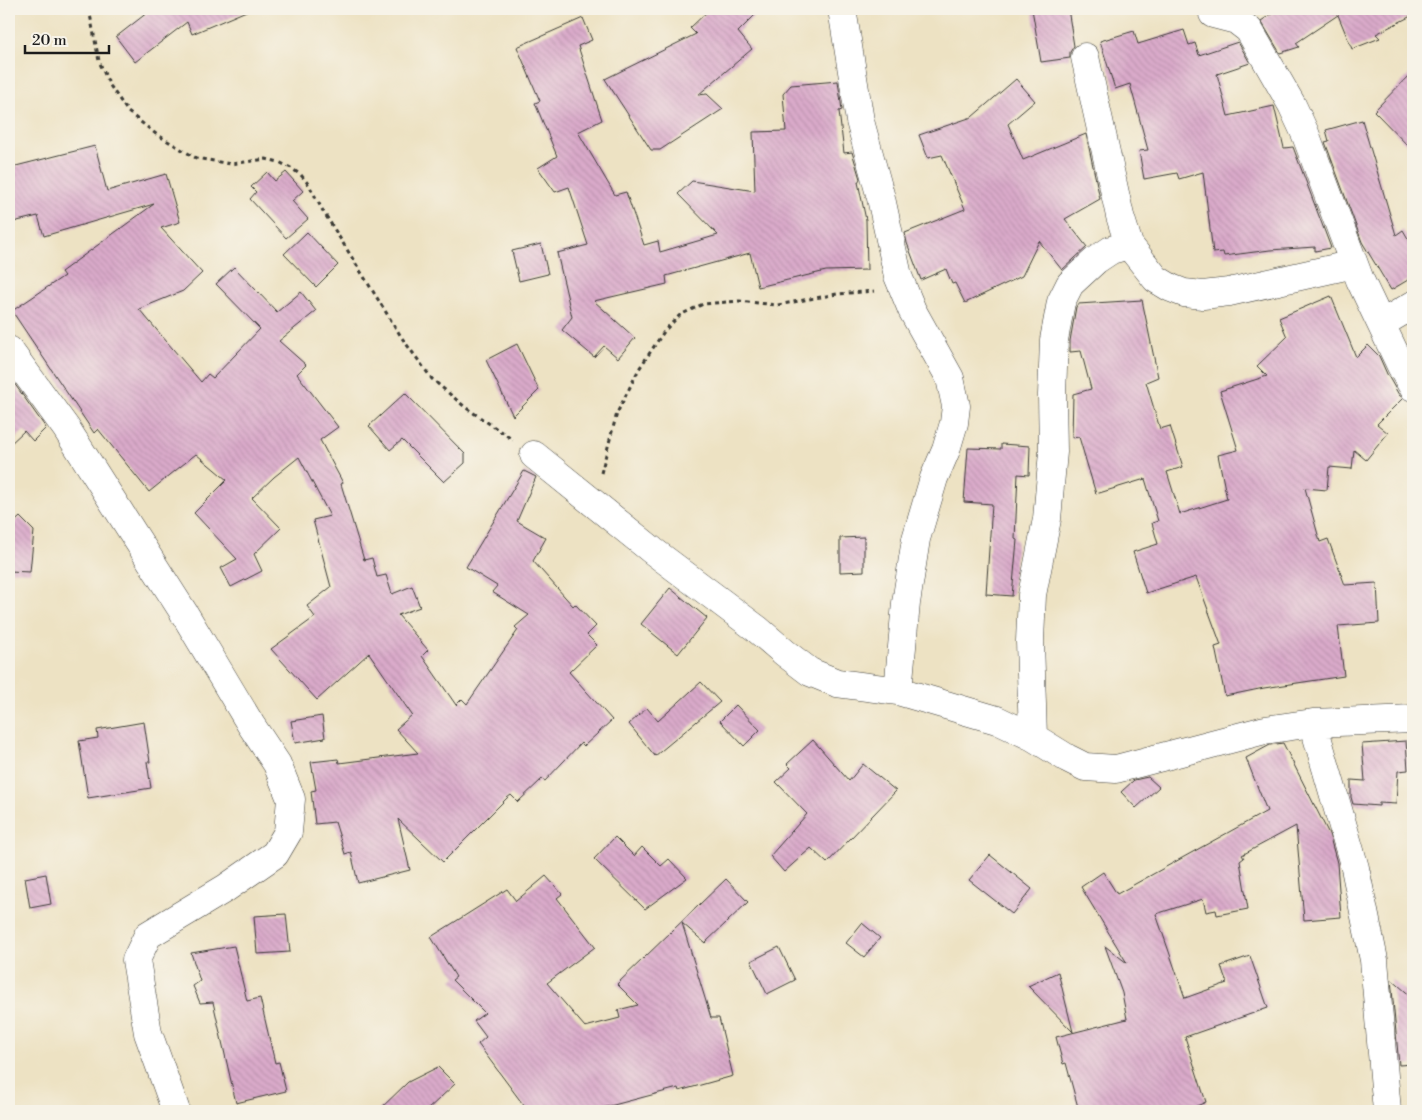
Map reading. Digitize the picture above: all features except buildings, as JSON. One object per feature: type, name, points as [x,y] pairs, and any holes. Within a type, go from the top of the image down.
[{"type":"street","points":[[842,9],[860,121],[881,198],[898,276],[912,310],[950,378],[956,406],[954,424],[946,450],[934,478],[916,539],[906,603],[898,691]]},
{"type":"street","points":[[1213,14],[1236,20],[1249,30],[1292,105],[1305,133],[1360,280],[1413,387]]},
{"type":"street","points":[[1085,57],[1120,216],[1129,245],[1156,278],[1171,288],[1184,293],[1202,295],[1229,292],[1354,264]]},
{"type":"street","points":[[1033,737],[1030,640],[1032,596],[1047,518],[1053,452],[1052,395],[1054,340],[1062,302],[1070,284],[1096,260],[1111,250],[1129,245]]},
{"type":"street","points":[[1381,324],[1413,305]]},
{"type":"street","points":[[9,350],[66,428],[178,605],[277,764],[291,799],[288,832],[274,854],[226,888],[148,935],[136,960],[148,1033],[176,1111]]},
{"type":"street","points":[[534,455],[654,551],[757,628],[810,672],[837,683],[898,691],[998,720],[1033,737],[1085,767],[1116,769],[1265,730],[1313,723],[1413,718]]},
{"type":"street","points":[[1313,723],[1355,868],[1374,960],[1387,1111]]},
{"type":"path","points":[[89,9],[99,61],[109,84],[128,112],[156,134],[196,158],[232,164],[266,159],[280,162],[301,176],[309,185],[323,211],[402,338],[432,379],[465,407],[534,455]]},
{"type":"path","points":[[593,502],[617,413],[639,369],[665,330],[680,315],[703,304],[739,302],[777,305],[837,294],[903,289]]}]
